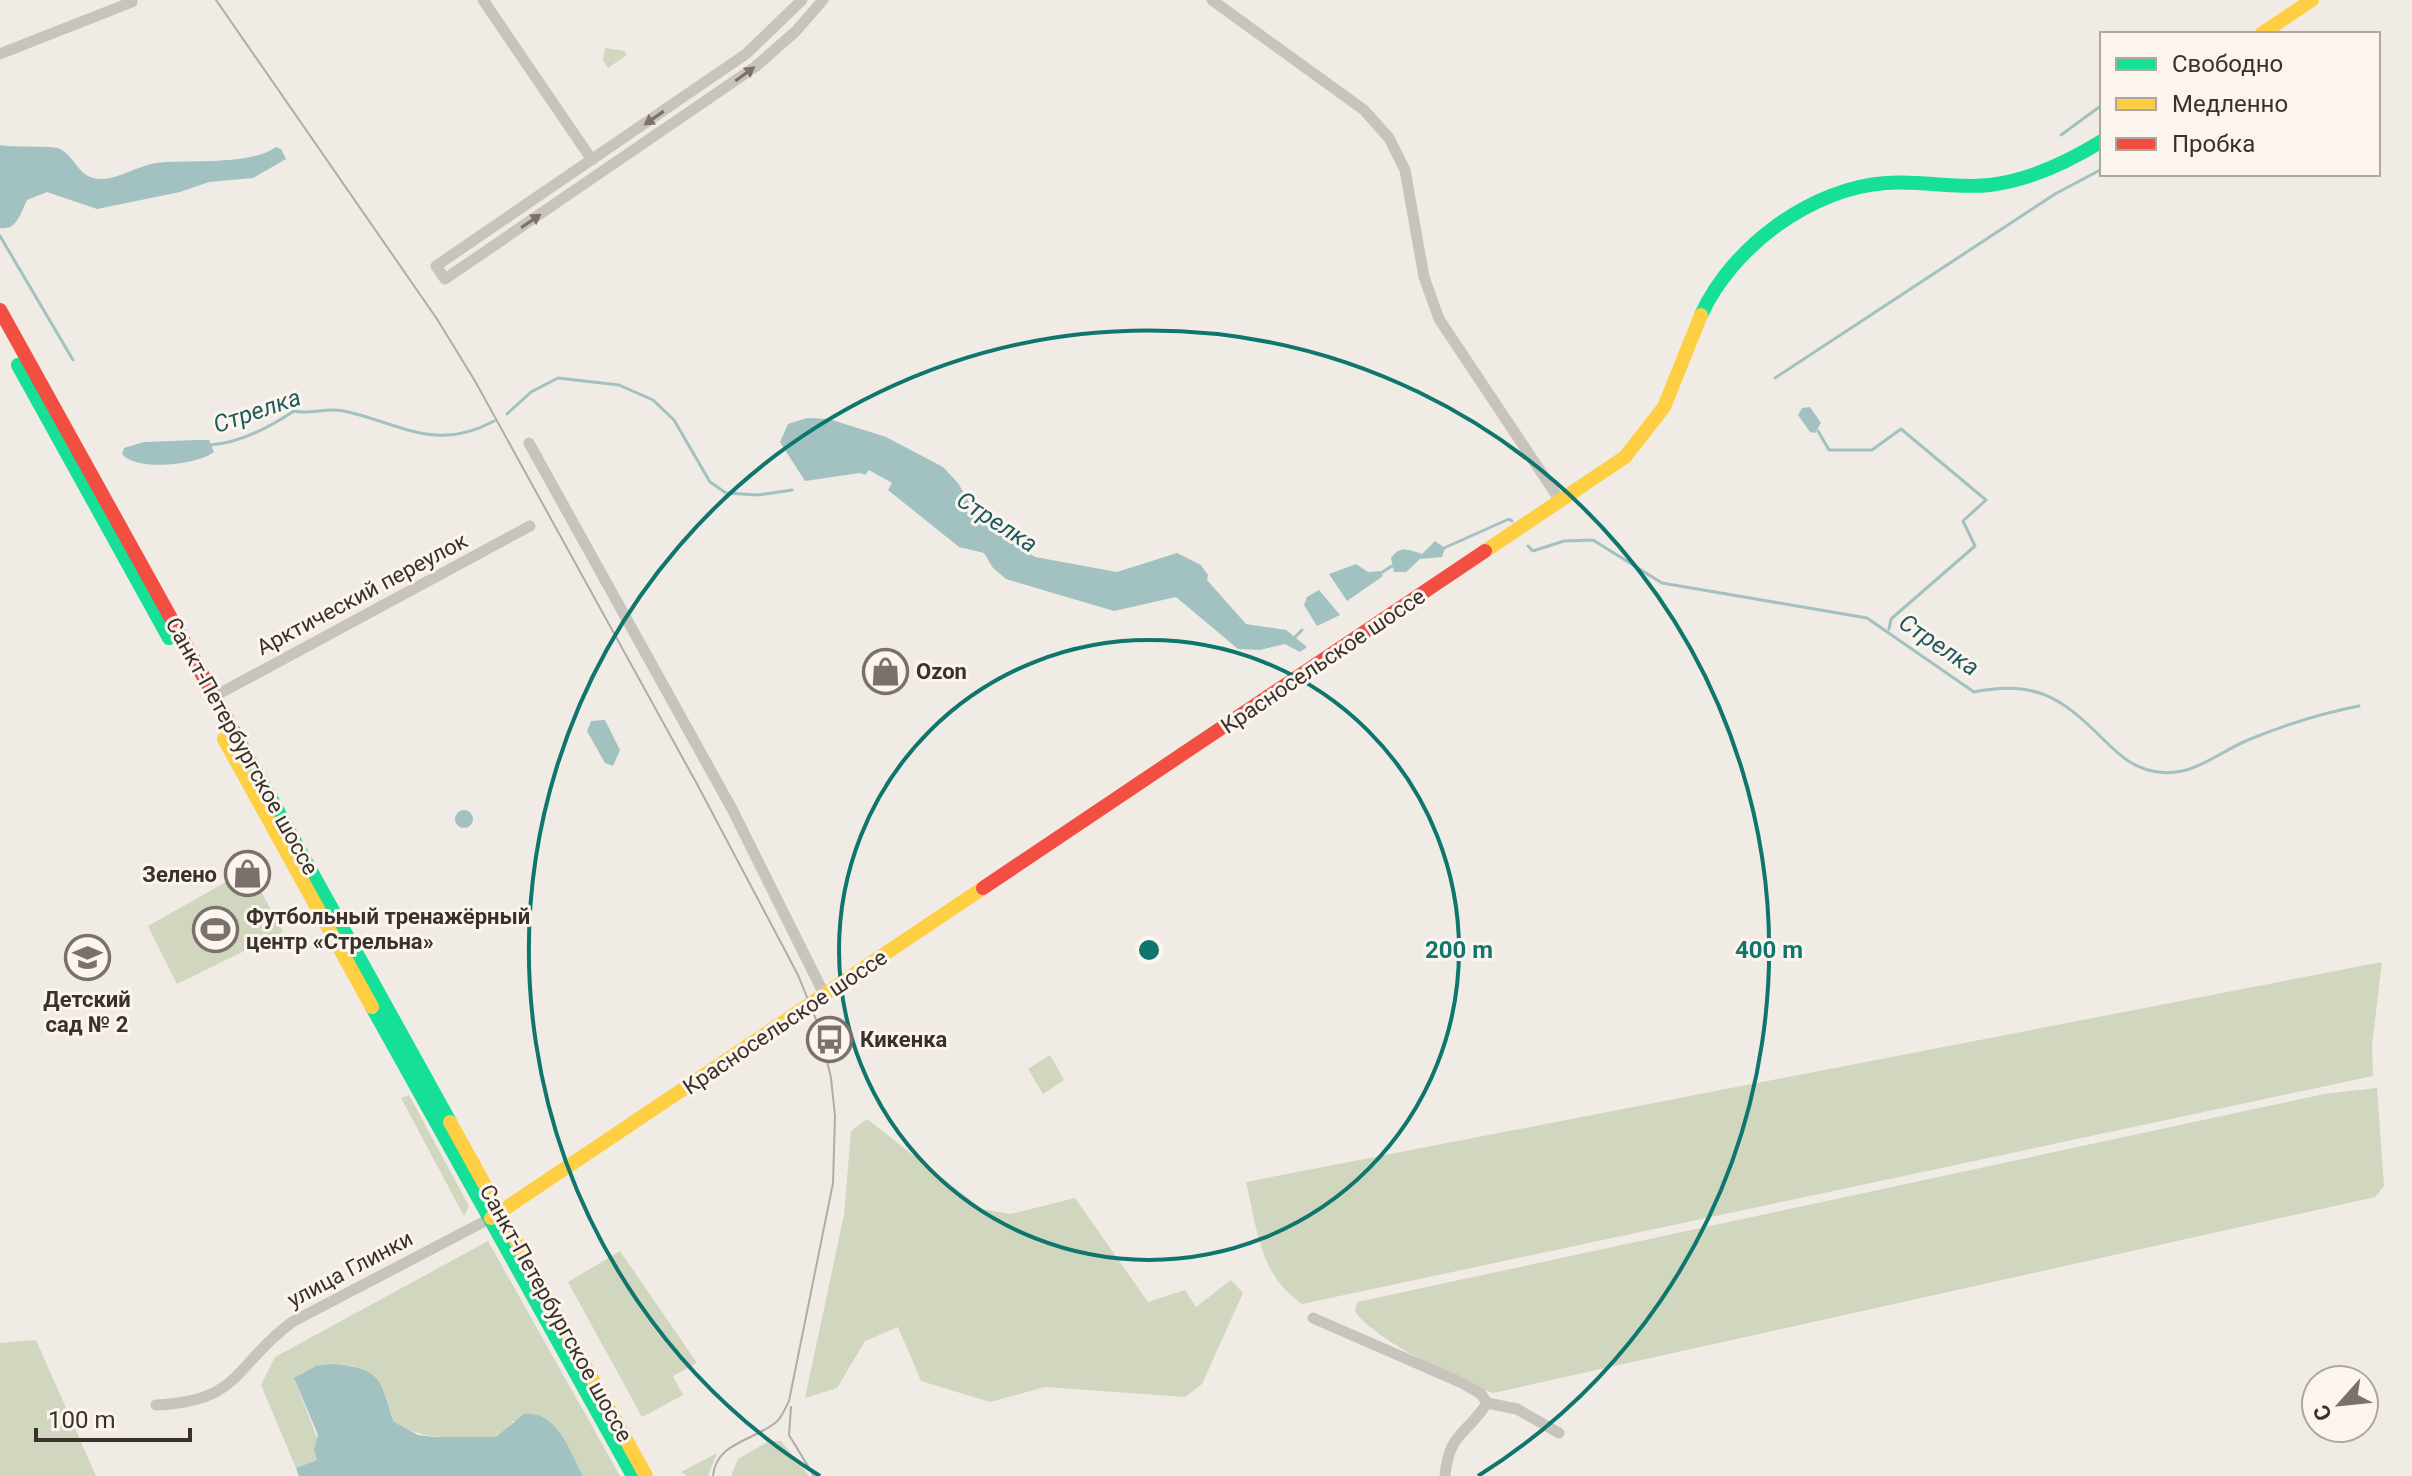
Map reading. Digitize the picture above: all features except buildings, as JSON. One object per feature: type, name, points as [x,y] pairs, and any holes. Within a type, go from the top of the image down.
[{"type":"main road","points":[[2264,32],[2312,0]]},
{"type":"main road","name":"Красносельское шоссе","points":[[496,1215],[1625,457],[1653,425],[1670,396],[1696,322],[1718,282],[1748,250],[1787,221],[1819,202],[1855,188],[1901,182],[1987,186],[2058,163],[2100,142]]},
{"type":"main road","name":"Санкт-Петербургское шоссе","points":[[0,310],[496,1215],[633,1476]]},
{"type":"main road","name":"Санкт-Петербургское шоссе","points":[[0,332],[646,1476]]},
{"type":"street","points":[[483,0],[592,160]]},
{"type":"street","points":[[802,0],[746,54],[436,266],[445,279],[755,67],[796,31],[823,0]]},
{"type":"street","points":[[1212,0],[1364,110],[1389,138],[1405,170],[1424,277],[1440,322],[1561,502]]},
{"type":"street","points":[[0,54],[132,2]]},
{"type":"street","points":[[529,443],[732,809],[825,996]]},
{"type":"street","name":"Арктический переулок","points":[[213,697],[530,526]]},
{"type":"street","name":"улица Глинки","points":[[156,1405],[192,1403],[226,1387],[266,1343],[292,1322],[496,1215]]},
{"type":"street","points":[[1313,1318],[1462,1383],[1481,1394],[1487,1403],[1517,1409],[1559,1433]]},
{"type":"street","points":[[1445,1476],[1450,1444],[1476,1420],[1487,1403]]},
{"type":"green space","points":[[605,48],[624,51],[627,55],[608,68],[603,60]]},
{"type":"green space","name":"Футбольный тренажёрный центр «Стрельна»","points":[[249,869],[283,932],[177,984],[148,926]]},
{"type":"green space","points":[[2382,962],[2372,1045],[2373,1076],[1302,1304],[1277,1280],[1257,1233],[1246,1182]]},
{"type":"green space","points":[[1050,1055],[1064,1080],[1043,1094],[1028,1069]]},
{"type":"green space","points":[[2377,1088],[2384,1186],[2375,1197],[1493,1393],[1440,1370],[1397,1346],[1363,1321],[1355,1311],[1357,1302],[2324,1094]]},
{"type":"green space","points":[[409,1095],[469,1206],[464,1216],[401,1098]]},
{"type":"green space","points":[[867,1119],[982,1209],[1011,1214],[1075,1198],[1148,1302],[1185,1290],[1196,1307],[1231,1280],[1243,1293],[1202,1384],[1185,1397],[1045,1387],[990,1402],[921,1381],[898,1327],[865,1341],[837,1388],[805,1398],[844,1215],[851,1131]]},
{"type":"green space","points":[[488,1241],[620,1476],[583,1476],[557,1429],[513,1421],[504,1433],[496,1437],[457,1438],[431,1436],[406,1429],[394,1422],[386,1395],[378,1382],[352,1366],[294,1378],[319,1443],[314,1450],[317,1460],[296,1468],[261,1385],[275,1357]]},
{"type":"green space","points":[[620,1251],[697,1363],[673,1376],[683,1395],[642,1417],[568,1282]]},
{"type":"green space","points":[[36,1340],[96,1476],[0,1476],[0,1343]]},
{"type":"green space","points":[[769,1441],[781,1441],[809,1476],[731,1476],[738,1459]]},
{"type":"green space","points":[[717,1453],[708,1476],[687,1476],[681,1472]]},
{"type":"water","points":[[0,145],[60,149],[88,176],[103,179],[156,163],[251,157],[276,147],[281,149],[286,159],[253,178],[209,182],[180,192],[97,209],[47,192],[27,200],[11,227],[0,228]]},
{"type":"water","points":[[1810,407],[1821,423],[1815,433],[1810,432],[1798,415],[1802,408]]},
{"type":"water","points":[[807,418],[829,419],[886,437],[943,467],[958,483],[978,517],[1035,557],[1117,572],[1177,553],[1201,565],[1208,575],[1207,580],[1246,624],[1286,630],[1307,647],[1300,652],[1285,644],[1260,650],[1238,649],[1176,597],[1114,611],[1006,579],[993,568],[984,553],[959,547],[888,490],[892,483],[869,470],[865,475],[860,473],[805,481],[780,442],[788,424]]},
{"type":"water","points":[[209,440],[214,452],[181,463],[153,465],[129,460],[122,454],[124,448],[144,442]]},
{"type":"water","points":[[1435,541],[1445,548],[1442,557],[1420,559],[1406,572],[1394,572],[1391,558],[1398,551],[1422,554]]},
{"type":"water","points":[[1356,564],[1368,572],[1380,571],[1383,576],[1347,601],[1329,574]]},
{"type":"water","points":[[1319,590],[1340,615],[1317,626],[1304,605],[1307,597]]},
{"type":"water","points":[[605,720],[620,750],[613,766],[605,763],[587,731],[591,721]]},
{"type":"water","points":[[464,810],[473,819],[464,828],[455,819]]},
{"type":"water","points":[[333,1364],[362,1369],[371,1374],[382,1387],[394,1422],[418,1435],[496,1437],[524,1414],[545,1419],[561,1434],[583,1476],[299,1476],[296,1468],[317,1460],[314,1450],[318,1435],[294,1378],[316,1366]]},
{"type":"waterway","points":[[2061,135],[2100,106]]},
{"type":"waterway","points":[[1775,378],[2055,194],[2100,170]]},
{"type":"waterway","points":[[0,236],[73,360]]},
{"type":"waterway","points":[[507,414],[531,392],[558,378],[619,385],[653,400],[674,420],[710,482],[726,493],[758,495],[792,490]]},
{"type":"waterway","name":"Стрелка","points":[[210,445],[254,433],[294,411],[344,411],[436,435],[454,435],[494,421]]},
{"type":"waterway","points":[[1818,431],[1829,450],[1872,450],[1901,429],[1986,500],[1963,521],[1975,546],[1891,619],[1889,629]]},
{"type":"waterway","name":"Стрелка","points":[[1444,548],[1509,519],[1512,521]]},
{"type":"waterway","name":"Стрелка","points":[[1528,546],[1533,551],[1564,541],[1593,540],[1662,583],[1867,618],[1974,692],[2013,688],[2030,690],[2059,702],[2088,724],[2121,756],[2158,772],[2171,773],[2194,768],[2261,735],[2359,706]]},
{"type":"waterway","name":"Стрелка","points":[[1381,573],[1395,564]]},
{"type":"waterway","name":"Стрелка","points":[[1294,638],[1302,630]]},
{"type":"tram line","points":[[216,0],[437,319],[475,381],[697,784],[798,975],[819,1027],[831,1078],[835,1116],[833,1183],[789,1401],[775,1423],[728,1449],[721,1456],[713,1476]]},
{"type":"tram line","points":[[791,1407],[789,1435],[814,1476]]},
{"type":"traffic: fast","points":[[1701,315],[1732,266],[1753,245],[1777,225],[1830,196],[1858,187],[1886,183],[1977,186],[2005,183],[2048,169],[2100,142]]},
{"type":"traffic: fast","points":[[18,365],[169,638]]},
{"type":"traffic: fast","points":[[238,739],[450,1122]]},
{"type":"traffic: fast","points":[[372,1007],[633,1476]]},
{"type":"traffic: slow","points":[[2264,32],[2312,0]]},
{"type":"traffic: slow","points":[[1485,551],[1625,457],[1664,407],[1701,315]]},
{"type":"traffic: slow","points":[[224,739],[372,1007]]},
{"type":"traffic: slow","points":[[491,1218],[983,888]]},
{"type":"traffic: slow","points":[[450,1122],[646,1476]]},
{"type":"traffic: jam","points":[[0,310],[238,739]]},
{"type":"traffic: jam","points":[[983,888],[1485,551]]},
{"type":"place","name":"Ozon","points":[[885,671]]},
{"type":"place","name":"Зелено","points":[[248,874]]},
{"type":"place","name":"Футбольный тренажёрный центр «Стрельна»","points":[[215,929]]},
{"type":"place","name":"Детский сад № 2","points":[[87,958]]},
{"type":"place","name":"Кикенка","points":[[829,1039]]}]
